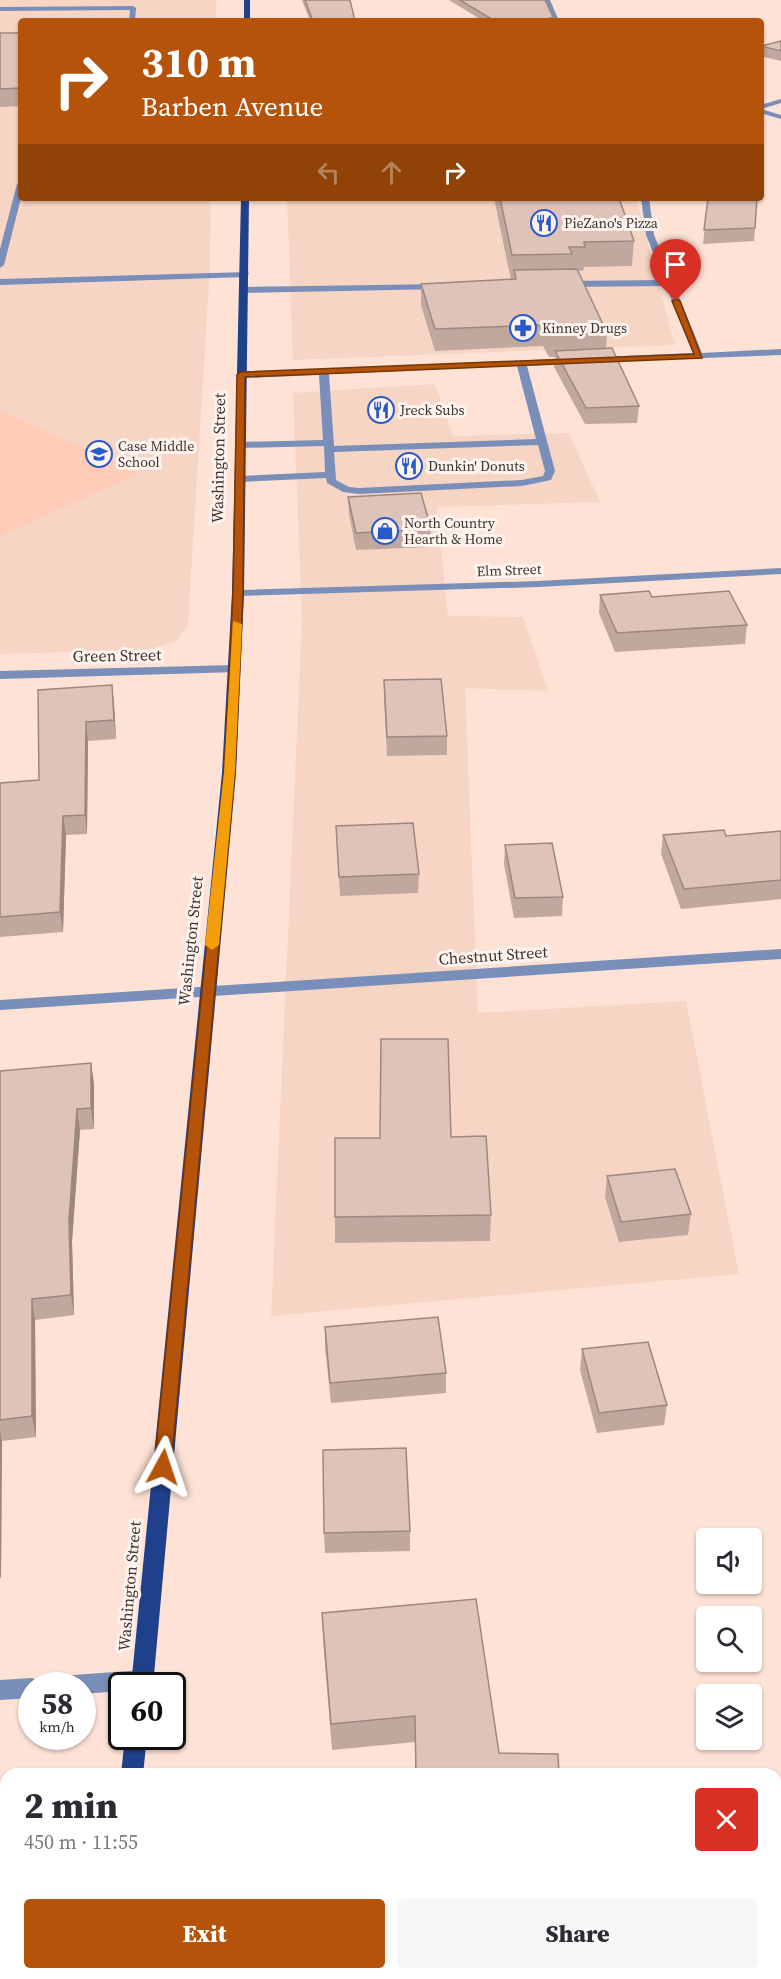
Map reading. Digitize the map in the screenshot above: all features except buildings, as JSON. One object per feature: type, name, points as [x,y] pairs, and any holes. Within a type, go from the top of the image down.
[{"type":"main road","points":[[247,0],[247,18]]},
{"type":"main road","name":"Washington Street","points":[[143,1672],[230,772],[238,593],[245,201]]},
{"type":"main road","points":[[133,1768],[135,1750]]},
{"type":"street","points":[[547,0],[555,18]]},
{"type":"street","points":[[0,9],[133,8],[132,18]]},
{"type":"street","points":[[764,107],[781,101]]},
{"type":"street","points":[[764,111],[781,117]]},
{"type":"street","points":[[0,265],[18,196]]},
{"type":"street","points":[[645,201],[650,235],[699,356]]},
{"type":"street","points":[[0,282],[245,274]]},
{"type":"street","points":[[552,284],[668,283]]},
{"type":"street","points":[[244,290],[448,286]]},
{"type":"street","points":[[592,360],[781,352]]},
{"type":"street","points":[[241,375],[580,360]]},
{"type":"street","points":[[324,372],[331,481],[337,486],[358,491],[538,481],[547,478],[550,471],[521,363]]},
{"type":"street","points":[[240,446],[542,442]]},
{"type":"street","points":[[240,479],[331,475]]},
{"type":"street","name":"Elm Street","points":[[238,593],[538,584],[781,571]]},
{"type":"street","name":"Green Street","points":[[0,675],[234,669]]},
{"type":"street","name":"Chestnut Street","points":[[0,1005],[781,954]]},
{"type":"street","points":[[0,1690],[18,1689]]},
{"type":"shaded area","name":"Case Middle School","points":[[0,0],[216,0],[216,18],[18,18],[18,201],[211,201],[209,283],[188,624],[177,641],[145,650],[0,654]]},
{"type":"shaded area","points":[[287,201],[637,201],[675,345],[293,360]]},
{"type":"shaded area","points":[[435,384],[453,436],[569,433],[600,502],[437,507],[448,616],[523,617],[548,691],[465,688],[478,1013],[686,1001],[739,1274],[271,1316],[302,620],[293,393]]},
{"type":"shaded area","points":[[0,410],[139,473],[0,537]]},
{"type":"slow traffic","points":[[212,945],[230,772],[236,624]]},
{"type":"place","name":"PieZano's Pizza","points":[[544,223]]},
{"type":"place","name":"Kinney Drugs","points":[[523,328]]},
{"type":"place","name":"Jreck Subs","points":[[381,410]]},
{"type":"place","name":"Case Middle School","points":[[99,454]]},
{"type":"place","name":"Dunkin' Donuts","points":[[409,466]]},
{"type":"place","name":"North Country Hearth & Home","points":[[385,531]]},
{"type":"route","points":[[163,1467],[230,772],[238,593],[241,375],[699,356],[676,301]]}]
